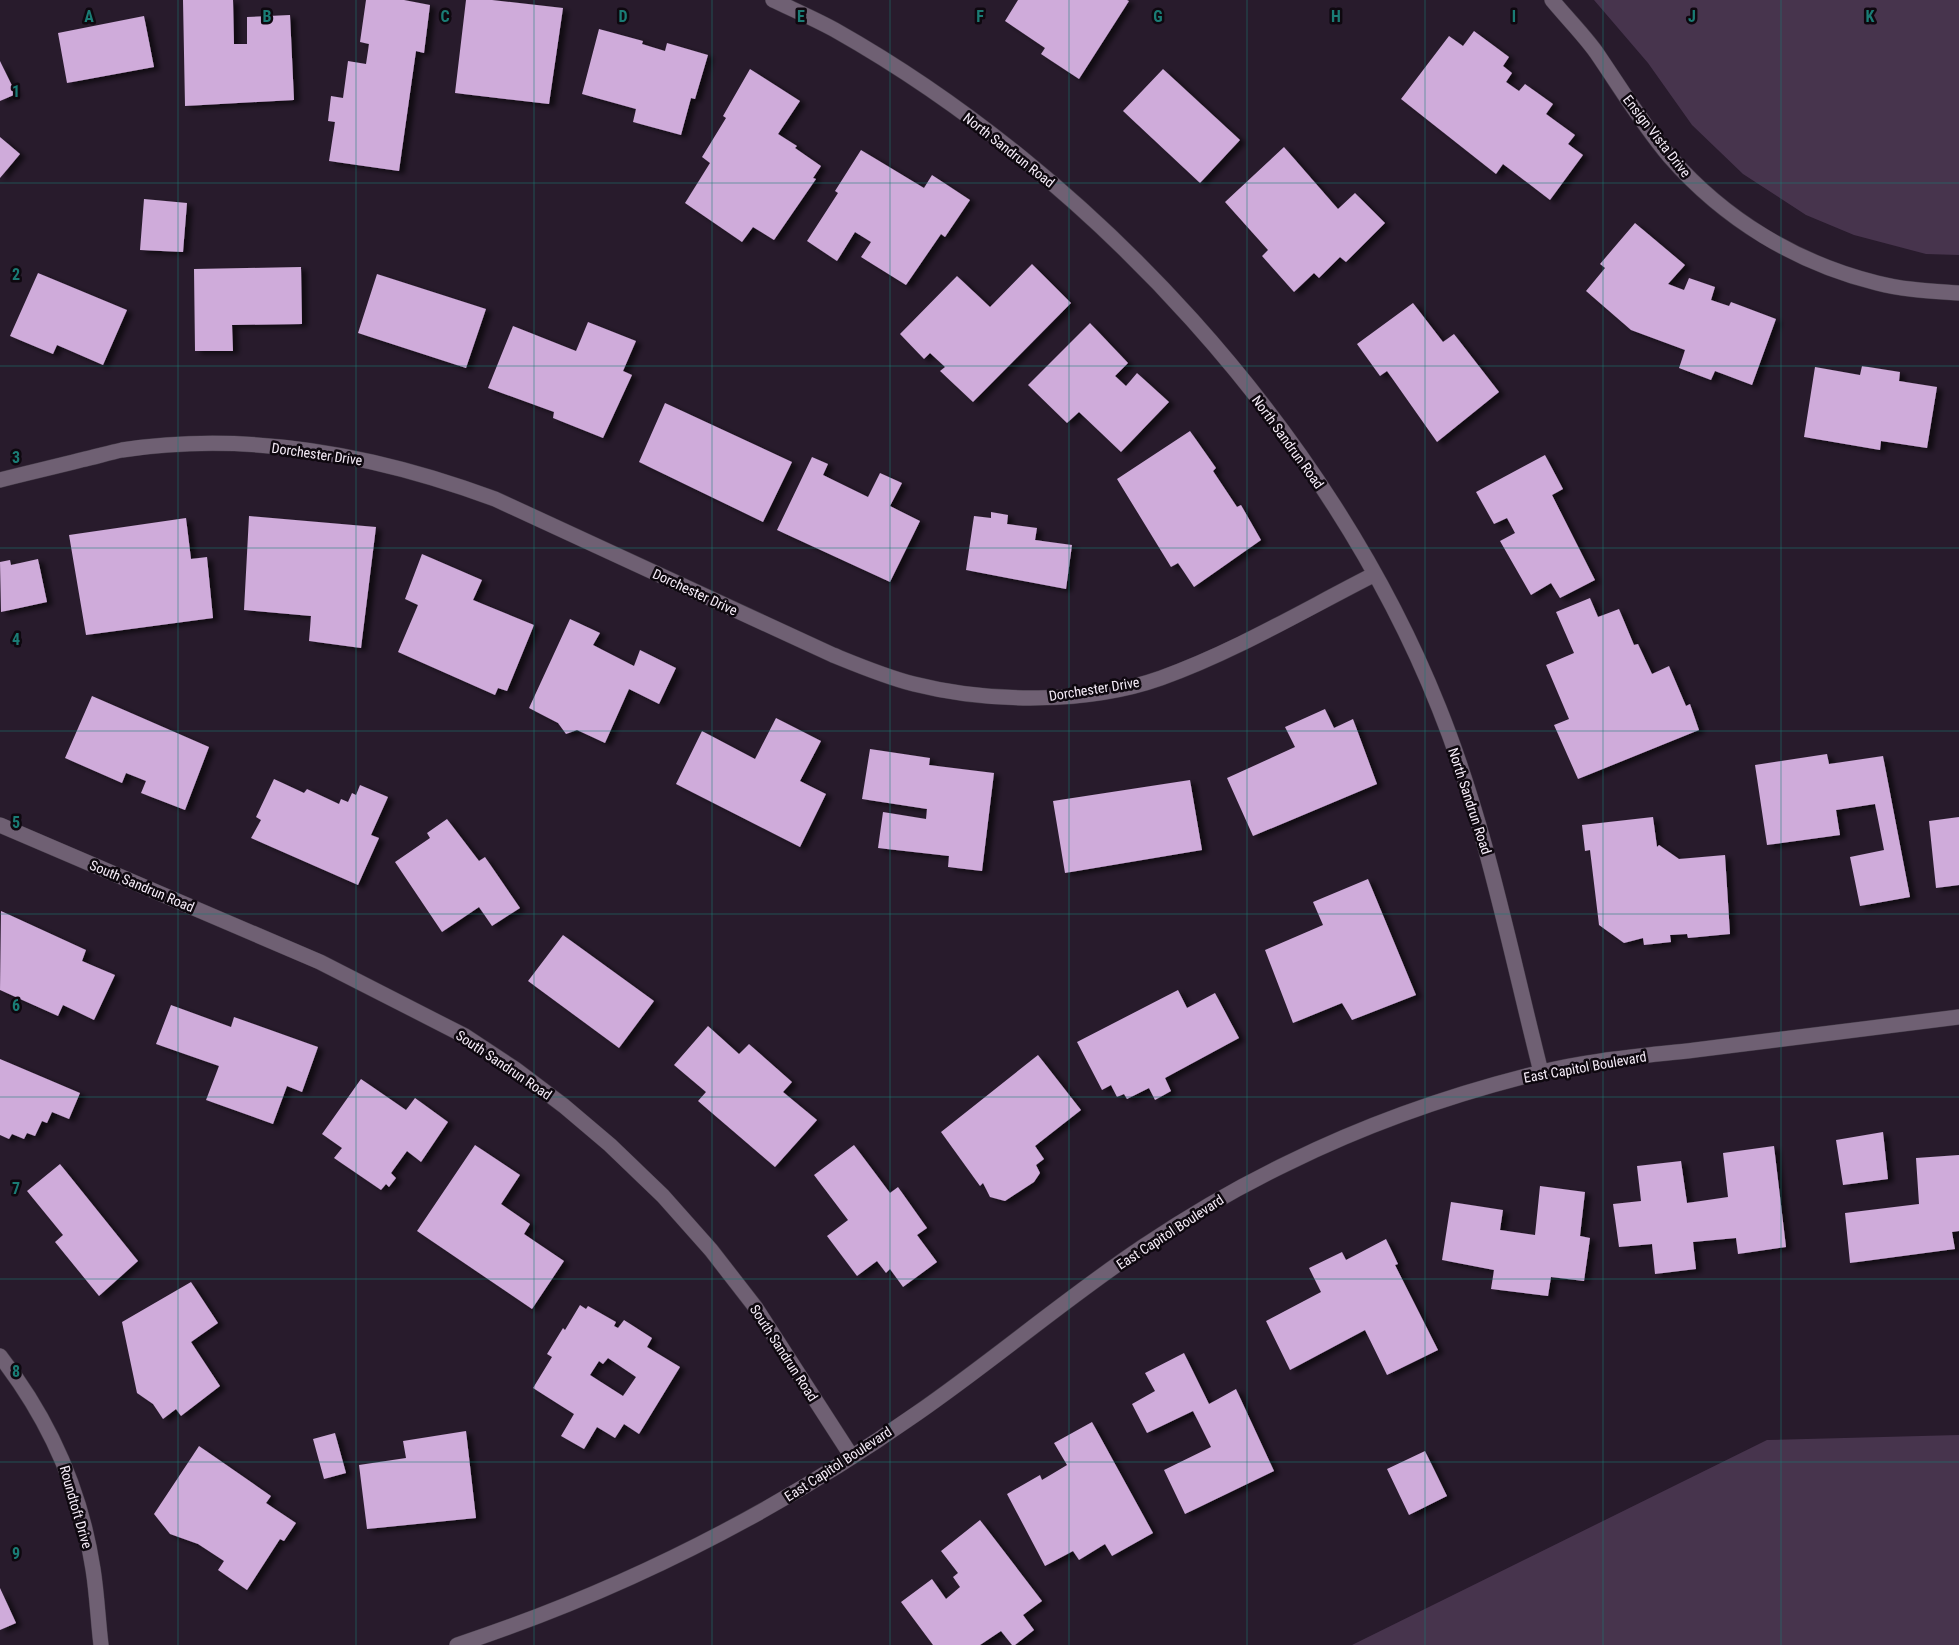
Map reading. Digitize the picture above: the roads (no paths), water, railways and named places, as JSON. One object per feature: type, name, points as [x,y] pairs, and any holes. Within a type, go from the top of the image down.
[{"type":"street","name":"North Sandrun Road","points":[[773,0],[833,29],[910,76],[983,128],[1038,171],[1119,244],[1182,309],[1242,378],[1286,436],[1332,504],[1375,574],[1416,656],[1438,706],[1464,774],[1485,844],[1541,1072]]},
{"type":"street","name":"Ensign Vista Drive","points":[[1552,0],[1594,50],[1645,125],[1669,156],[1696,185],[1726,211],[1759,234],[1835,270],[1877,283],[1921,291],[1959,293]]},
{"type":"street","name":"Dorchester Drive","points":[[0,480],[122,450],[183,445],[254,445],[306,450],[355,458],[449,482],[495,499],[873,672],[957,693],[1000,697],[1041,698],[1081,694],[1120,688],[1160,678],[1241,644],[1375,574]]},
{"type":"street","name":"South Sandrun Road","points":[[0,825],[320,962],[465,1036],[529,1080],[564,1106],[610,1145],[663,1196],[711,1250],[756,1308],[852,1457]]},
{"type":"street","name":"East Capitol Boulevard","points":[[457,1645],[514,1626],[620,1583],[701,1544],[772,1506],[852,1457],[919,1412],[1143,1246],[1209,1205],[1288,1162],[1372,1126],[1541,1072],[1620,1059],[1959,1017]]},
{"type":"street","name":"Roundtoft Drive","points":[[0,1356],[30,1397],[63,1460],[76,1494],[86,1531],[93,1570],[101,1645]]}]
